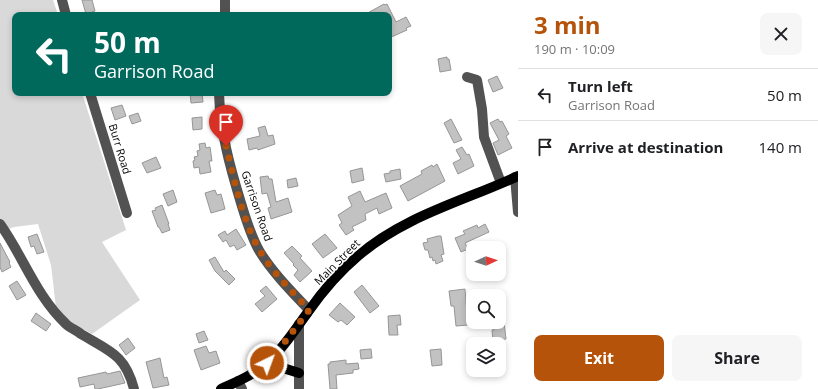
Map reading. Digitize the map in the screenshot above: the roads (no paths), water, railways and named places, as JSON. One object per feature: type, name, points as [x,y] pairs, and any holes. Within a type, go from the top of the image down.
[{"type":"main road","name":"Main Street","points":[[221,389],[240,385],[249,375],[267,363],[340,274],[371,245],[401,226],[423,215],[516,177]]},
{"type":"main road","points":[[267,363],[299,373]]},
{"type":"street","points":[[62,0],[65,12]]},
{"type":"street","points":[[225,0],[225,12]]},
{"type":"street","points":[[468,77],[477,80],[482,109],[484,137],[501,183]]},
{"type":"street","name":"Burr Road","points":[[91,96],[127,212]]},
{"type":"street","name":"Garrison Road","points":[[219,96],[221,121],[234,181],[255,242],[278,276],[309,310]]},
{"type":"street","points":[[516,177],[518,212]]},
{"type":"street","points":[[0,224],[9,236],[39,290],[58,316],[68,325],[115,354],[126,367],[134,389]]},
{"type":"street","points":[[299,324],[299,389]]}]
